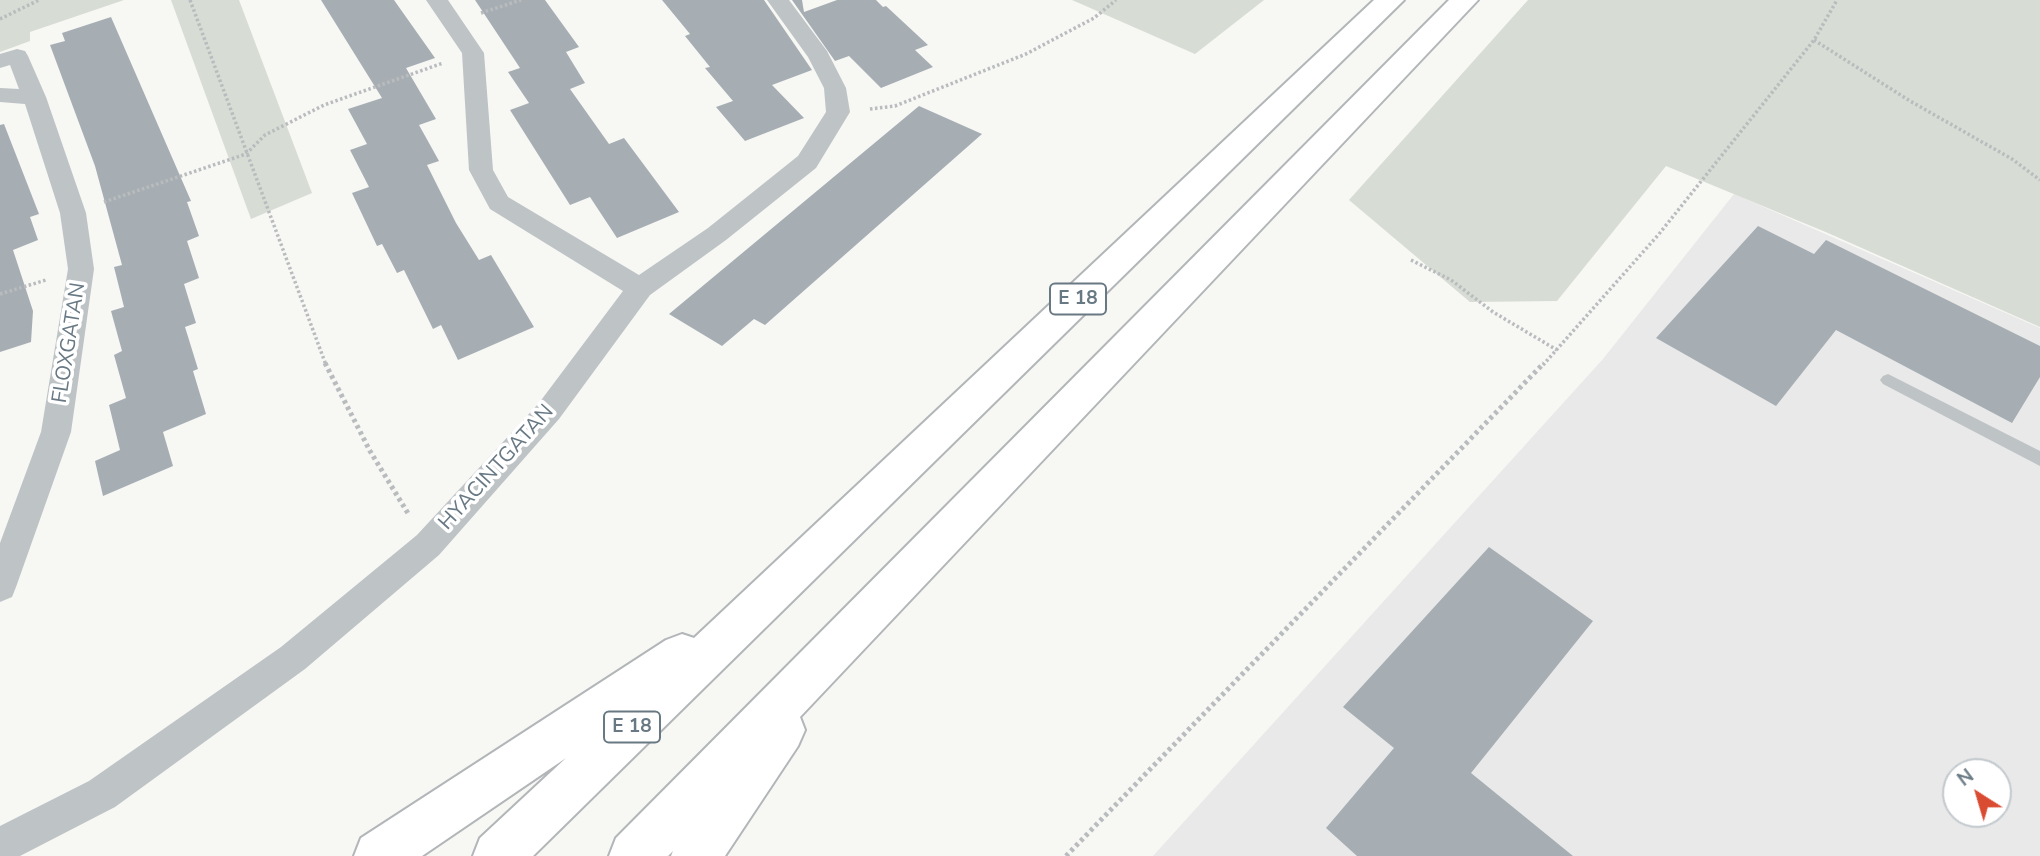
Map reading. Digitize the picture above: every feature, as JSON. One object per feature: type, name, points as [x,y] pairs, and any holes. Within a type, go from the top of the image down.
[{"type":"highway","name":"E 18","points":[[498,856],[1390,0]]},
{"type":"highway","points":[[635,856],[1464,0]]},
{"type":"highway","points":[[379,856],[765,598]]},
{"type":"highway","points":[[696,856],[839,645]]},
{"type":"street","points":[[436,0],[473,53],[481,170],[499,203],[640,288]]},
{"type":"street","points":[[778,0],[824,67],[835,88],[838,112]]},
{"type":"street","name":"FLOXGATAN","points":[[0,61],[17,56],[34,97],[74,213],[81,269],[56,432],[0,587]]},
{"type":"street","points":[[0,95],[34,97]]},
{"type":"street","name":"HYACINTGATAN","points":[[0,846],[102,794],[293,657],[428,545],[549,411],[640,288],[717,234],[807,162],[838,112]]},
{"type":"lane","points":[[1888,380],[2040,459]]},
{"type":"path","points":[[0,19],[39,0]]},
{"type":"path","points":[[190,0],[327,368],[370,451],[428,545]]},
{"type":"path","points":[[453,22],[521,0]]},
{"type":"path","points":[[838,112],[895,106],[1026,54],[1094,18],[1116,0]]},
{"type":"path","points":[[1066,856],[1557,350],[1659,234],[1814,40],[1837,0]]},
{"type":"path","points":[[1814,40],[1910,101],[2012,159],[2040,180]]},
{"type":"path","points":[[74,213],[246,154],[265,135],[324,105],[473,53]]},
{"type":"path","points":[[1411,260],[1451,280],[1493,312],[1557,350]]},
{"type":"path","points":[[0,294],[81,269]]},
{"type":"shaded area","points":[[0,0],[124,0],[30,32],[30,41],[0,52]]},
{"type":"shaded area","points":[[171,0],[239,0],[312,193],[251,219]]},
{"type":"shaded area","points":[[1072,0],[1264,0],[1195,54]]},
{"type":"shaded area","points":[[1528,0],[2040,0],[2040,327],[1828,233],[1666,166],[1557,301],[1470,302],[1349,200]]},
{"type":"shaded area","points":[[1734,194],[2040,328],[2040,856],[1153,856],[1603,359]]},
{"type":"building","points":[[321,0],[394,0],[435,58],[406,68],[436,119],[419,125],[439,161],[427,165],[456,223],[479,260],[491,255],[534,327],[458,360],[441,325],[433,329],[404,270],[397,273],[382,244],[377,246],[352,193],[369,187],[350,150],[367,144],[348,109],[382,98]]},
{"type":"building","points":[[475,0],[545,0],[579,47],[566,52],[585,83],[570,89],[609,144],[624,138],[679,212],[617,238],[590,197],[570,205],[510,110],[529,103],[508,72],[520,68]]},
{"type":"building","points":[[662,0],[764,0],[812,70],[772,85],[804,118],[745,141],[716,107],[733,101],[705,68],[710,67],[685,36],[690,34]]},
{"type":"building","points":[[792,0],[802,0],[804,12],[837,0],[876,0],[928,45],[915,50],[933,67],[881,88],[849,56],[835,61]]},
{"type":"building","points":[[111,17],[191,201],[187,202],[199,236],[187,241],[199,278],[184,284],[196,323],[185,327],[198,369],[193,371],[206,414],[163,432],[173,466],[103,496],[95,461],[120,450],[109,405],[126,398],[114,355],[122,351],[111,311],[124,307],[114,267],[122,265],[95,166],[50,45],[65,41],[62,33]]},
{"type":"building","points":[[919,106],[982,134],[765,325],[754,319],[722,346],[669,314]]},
{"type":"building","points":[[4,124],[39,214],[30,217],[38,240],[13,250],[33,311],[31,342],[0,352],[0,125]]},
{"type":"building","points":[[1758,226],[1814,254],[1826,240],[2040,346],[2040,377],[2012,423],[1836,330],[1776,406],[1656,338]]},
{"type":"building","points":[[1489,547],[1593,621],[1471,773],[1573,856],[1357,856],[1326,828],[1394,748],[1343,707]]}]
